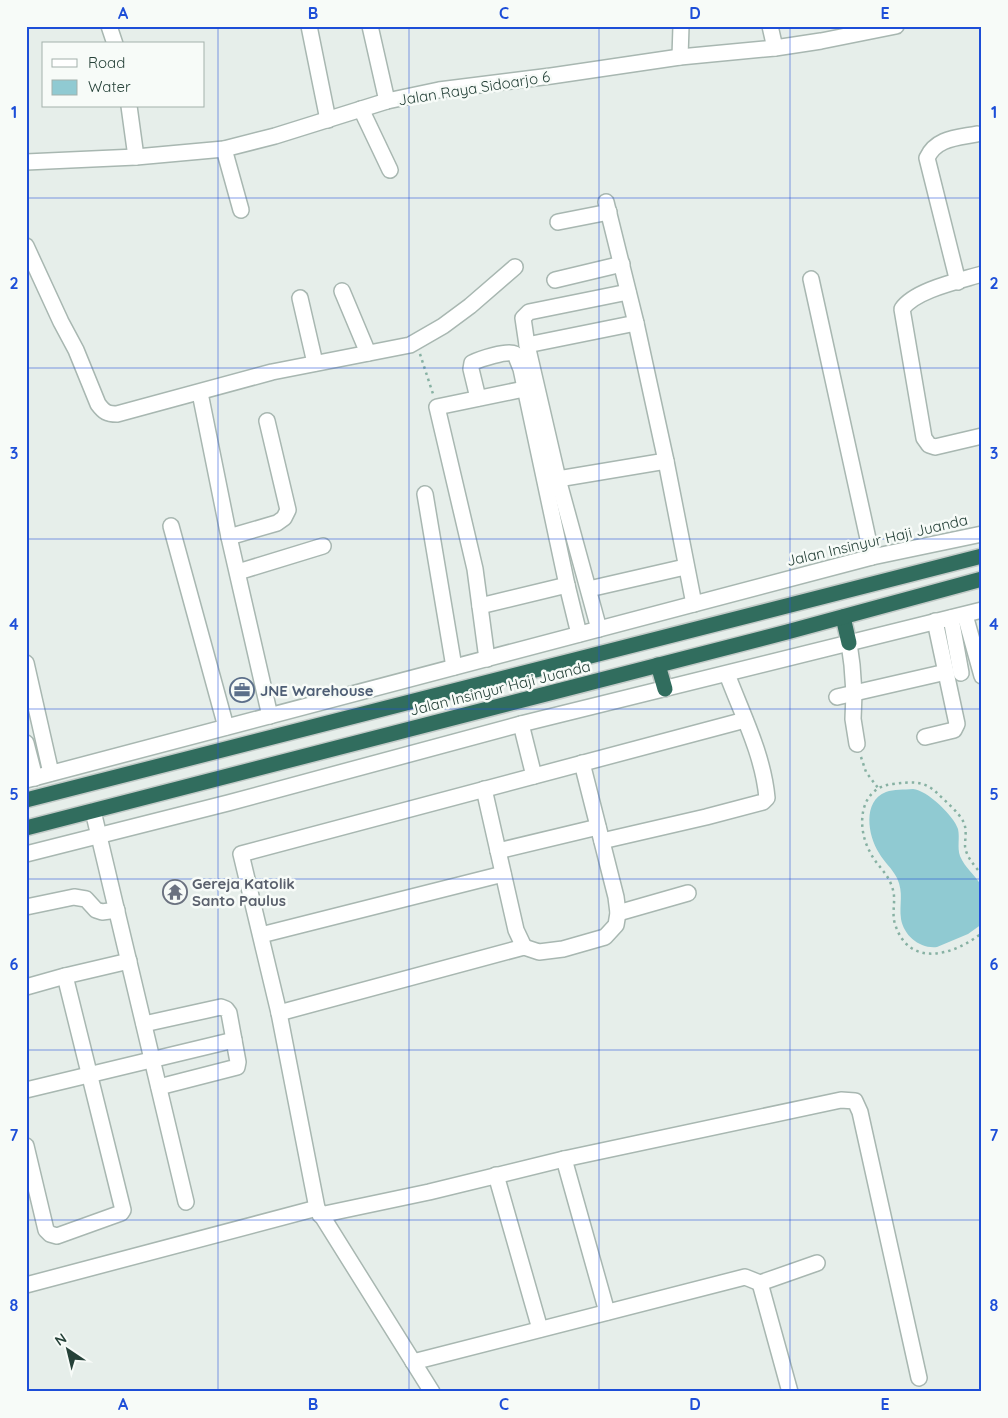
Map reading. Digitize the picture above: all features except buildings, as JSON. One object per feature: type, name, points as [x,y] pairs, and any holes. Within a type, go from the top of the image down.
[{"type":"highway","name":"Jalan Insinyur Haji Juanda","points":[[26,800],[982,556]]},
{"type":"highway","name":"Jalan Insinyur Haji Juanda","points":[[26,828],[843,617],[982,579]]},
{"type":"highway","points":[[843,617],[850,652]]},
{"type":"highway","points":[[658,665],[665,689]]},
{"type":"street","points":[[109,26],[114,42]]},
{"type":"street","points":[[309,26],[328,120]]},
{"type":"street","points":[[370,26],[387,101]]},
{"type":"street","points":[[680,57],[681,26]]},
{"type":"street","points":[[770,26],[775,48]]},
{"type":"street","name":"Jalan Raya Sidoarjo 6","points":[[26,162],[136,157],[224,148],[328,120],[387,101],[439,90],[680,57],[775,48],[822,41],[896,26]]},
{"type":"street","points":[[128,108],[136,157]]},
{"type":"street","points":[[361,109],[390,170]]},
{"type":"street","points":[[958,282],[927,158],[936,144],[977,134]]},
{"type":"street","points":[[224,148],[241,210]]},
{"type":"street","points":[[558,222],[608,207],[666,461],[685,567],[694,604]]},
{"type":"street","points":[[26,246],[76,350],[103,412],[109,414],[117,414],[272,372],[410,345],[443,326],[470,306],[515,267]]},
{"type":"street","points":[[555,280],[622,264]]},
{"type":"street","points":[[981,440],[935,447],[929,445],[924,438],[902,309],[907,302],[918,294],[982,274]]},
{"type":"street","points":[[575,276],[581,302]]},
{"type":"street","points":[[811,278],[872,557]]},
{"type":"street","points":[[342,291],[368,353]]},
{"type":"street","points":[[599,629],[558,479],[527,345],[523,318],[526,314],[628,292]]},
{"type":"street","points":[[300,298],[315,363]]},
{"type":"street","points":[[527,345],[636,323]]},
{"type":"street","points":[[478,398],[471,369],[472,363],[513,352],[517,357],[566,584],[579,634]]},
{"type":"street","points":[[487,658],[475,570],[437,407],[524,389]]},
{"type":"street","points":[[200,392],[229,537],[238,572],[265,717]]},
{"type":"street","points":[[229,537],[277,523],[284,518],[288,510],[267,421]]},
{"type":"street","points":[[558,479],[666,461]]},
{"type":"street","points":[[425,494],[454,667]]},
{"type":"street","points":[[171,526],[226,727]]},
{"type":"street","name":"Jalan Insinyur Haji Juanda","points":[[31,779],[872,557],[982,534]]},
{"type":"street","points":[[238,572],[324,546]]},
{"type":"street","points":[[589,589],[685,567]]},
{"type":"street","points":[[480,606],[566,584]]},
{"type":"street","points":[[26,854],[523,731],[665,689],[731,685],[952,626],[982,610]]},
{"type":"street","points":[[952,626],[981,671]]},
{"type":"street","points":[[925,737],[954,730],[957,724],[952,626]]},
{"type":"street","points":[[850,652],[854,693],[853,720],[857,744]]},
{"type":"street","points":[[26,663],[51,773]]},
{"type":"street","points":[[250,673],[265,717]]},
{"type":"street","points":[[837,697],[954,673]]},
{"type":"street","points":[[498,851],[706,817],[763,802],[767,798],[766,791],[754,742],[731,685]]},
{"type":"street","points":[[432,1392],[318,1212],[280,1013],[241,854],[745,720]]},
{"type":"street","points":[[523,731],[534,776]]},
{"type":"street","points":[[26,743],[31,779]]},
{"type":"street","points":[[280,1013],[524,947],[539,952],[563,949],[605,937],[616,926],[618,914],[616,897],[582,763]]},
{"type":"street","points":[[484,789],[516,930],[524,947]]},
{"type":"street","points":[[93,811],[186,1202]]},
{"type":"street","points":[[261,936],[503,874]]},
{"type":"street","points":[[618,914],[688,893]]},
{"type":"street","points":[[26,907],[74,897],[86,899],[96,910],[102,912],[117,910]]},
{"type":"street","points":[[26,987],[129,961]]},
{"type":"street","points":[[26,1146],[46,1230],[50,1234],[57,1236],[121,1213],[123,1210],[65,976]]},
{"type":"street","points":[[144,1024],[221,1007],[229,1013],[238,1062],[237,1067],[159,1087]]},
{"type":"street","points":[[26,1090],[234,1040]]},
{"type":"street","points":[[26,1285],[318,1212],[841,1100],[855,1101],[860,1112],[919,1378]]},
{"type":"street","points":[[564,1159],[607,1312]]},
{"type":"street","points":[[496,1175],[540,1329]]},
{"type":"street","points":[[413,1362],[745,1276],[760,1283],[817,1264]]},
{"type":"street","points":[[760,1283],[790,1392]]},
{"type":"path","points":[[410,345],[421,358],[437,407]]},
{"type":"path","points":[[857,744],[866,772],[878,788]]},
{"type":"path","points":[[982,875],[966,852],[966,833],[962,821],[930,787],[912,782],[886,785],[878,788],[868,797],[863,808],[863,833],[869,852],[890,881],[894,897],[896,926],[906,944],[918,952],[931,955],[938,954],[959,947],[982,933]]},
{"type":"water","points":[[919,790],[939,804],[951,817],[958,829],[960,856],[982,888],[982,924],[968,934],[937,947],[919,944],[906,931],[901,919],[899,883],[895,874],[875,846],[870,829],[870,811],[878,797],[889,791]]},
{"type":"place","name":"JNE Warehouse","points":[[242,690]]},
{"type":"place","name":"Gereja Katolik Santo Paulus","points":[[175,892]]}]
